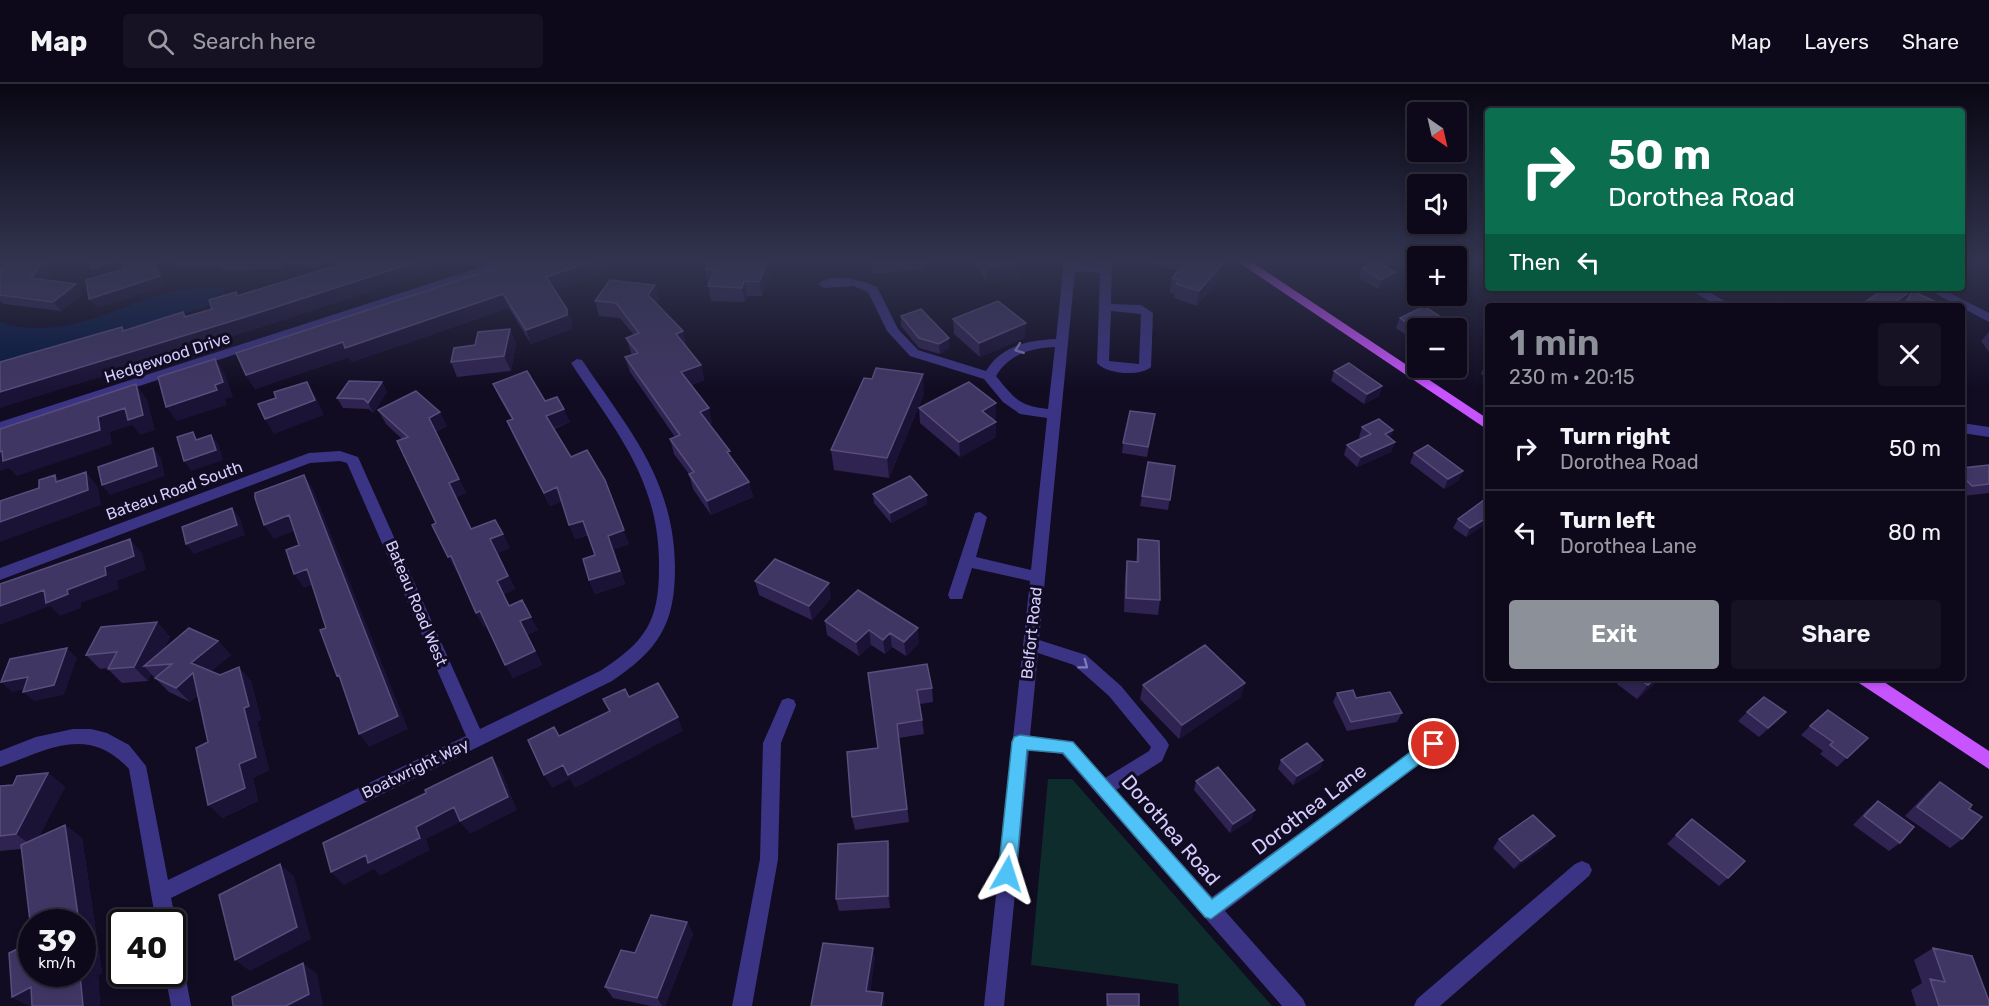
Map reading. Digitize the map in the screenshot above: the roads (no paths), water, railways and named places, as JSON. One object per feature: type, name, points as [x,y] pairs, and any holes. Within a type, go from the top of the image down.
[{"type":"main road","points":[[1305,303],[1485,423]]},
{"type":"main road","points":[[1869,681],[1989,761]]},
{"type":"street","name":"Hedgewood Drive","points":[[0,427],[382,303]]},
{"type":"street","points":[[879,303],[893,331],[914,353],[988,376],[1016,407],[1025,411],[1054,414]]},
{"type":"street","name":"Belfort Road","points":[[994,1006],[1065,303]]},
{"type":"street","points":[[1103,303],[1103,307],[1102,363],[1108,367],[1142,368],[1146,364],[1147,313],[1141,309],[1103,307]]},
{"type":"street","points":[[1965,306],[1989,318]]},
{"type":"street","points":[[988,376],[994,364],[1008,354],[1036,343],[1061,343]]},
{"type":"street","name":"Boatwright Way","points":[[161,894],[606,675],[632,660],[647,646],[658,629],[668,593],[666,538],[660,505],[633,448],[576,363]]},
{"type":"street","points":[[1965,429],[1985,432]]},
{"type":"street","name":"Bateau Road South","points":[[0,574],[309,458],[340,456],[353,460],[358,468]]},
{"type":"street","name":"Bateau Road West","points":[[358,468],[475,738]]},
{"type":"street","points":[[956,595],[980,516]]},
{"type":"street","points":[[967,561],[1037,577]]},
{"type":"street","points":[[1030,644],[1080,660],[1115,691],[1160,746],[1156,756],[1104,788]]},
{"type":"street","points":[[742,1006],[769,859],[772,743],[788,705]]},
{"type":"street","points":[[0,759],[35,745],[66,737],[105,739],[125,749],[137,766],[164,909]]},
{"type":"street","name":"Dorothea Road","points":[[1020,742],[1067,747],[1296,1006]]},
{"type":"street","name":"Dorothea Lane","points":[[1211,910],[1434,744]]},
{"type":"street","points":[[1424,1006],[1582,870]]},
{"type":"street","points":[[178,987],[181,1006]]},
{"type":"water","points":[[136,303],[216,303],[0,369],[0,322],[22,327],[44,328],[65,326]]}]
